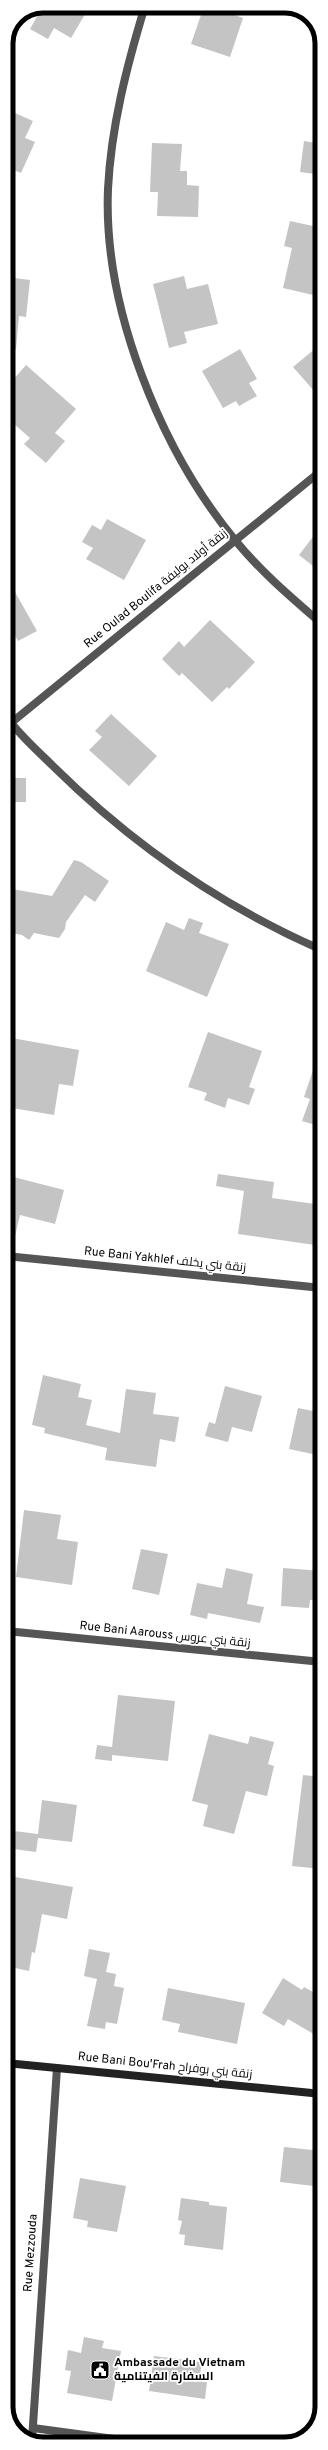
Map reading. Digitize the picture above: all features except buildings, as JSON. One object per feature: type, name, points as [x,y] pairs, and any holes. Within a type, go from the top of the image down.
[{"type":"street","points":[[143,13],[128,61],[116,129],[108,188],[111,260],[122,319],[151,397],[179,456],[209,506],[235,540],[278,584],[315,618]]},
{"type":"street","name":"Rue Oulad Boulifa زنقة أولاد بوليفة","points":[[13,718],[315,476]]},
{"type":"street","points":[[13,727],[90,802],[131,836],[226,902],[315,947]]},
{"type":"street","name":"Rue Bani Yakhlef زنقة بني يخلف","points":[[13,1257],[315,1287]]},
{"type":"street","name":"Rue Bani Aarouss زنقة بني عروس","points":[[13,1632],[315,1661]]},
{"type":"street","name":"Rue Bani Bou'Frah زنقة بني بوفراح","points":[[13,2064],[315,2093]]},
{"type":"street","name":"Rue Mezzouda","points":[[32,2435],[57,2068]]},
{"type":"street","points":[[33,2428],[99,2437]]},
{"type":"place","name":"Ambassade du Vietnam السفارة الفيتنامية","points":[[100,2370]]}]
